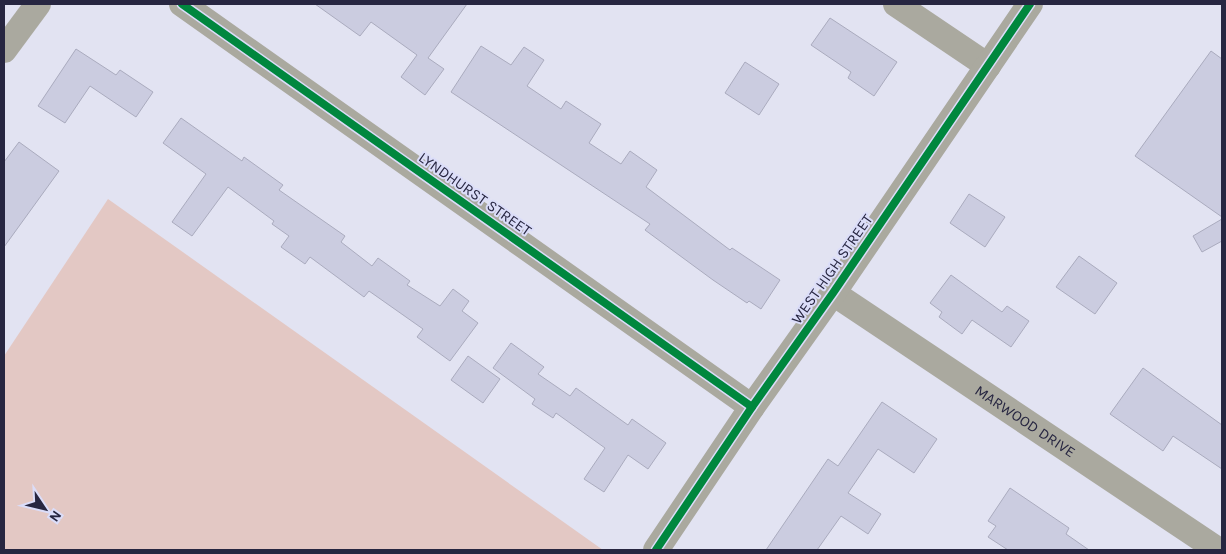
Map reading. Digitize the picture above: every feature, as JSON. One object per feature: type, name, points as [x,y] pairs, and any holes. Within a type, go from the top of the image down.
[{"type":"street","points":[[4,50],[38,4]]},
{"type":"street","name":"LYNDHURST STREET","points":[[182,4],[752,407]]},
{"type":"street","points":[[896,4],[988,66]]},
{"type":"street","name":"WEST HIGH STREET","points":[[656,550],[752,407],[833,293],[1030,4]]},
{"type":"street","name":"MARWOOD DRIVE","points":[[833,293],[1218,550]]},
{"type":"shaded area","points":[[108,199],[603,550],[4,550],[4,356]]},
{"type":"building","points":[[315,4],[467,4],[428,58],[444,69],[425,95],[401,77],[417,55],[371,22],[360,36]]},
{"type":"building","points":[[830,18],[897,62],[874,96],[848,78],[851,72],[811,45]]},
{"type":"building","points":[[481,46],[511,65],[524,47],[544,60],[527,86],[561,109],[566,101],[601,124],[589,143],[621,164],[630,151],[657,170],[646,187],[730,250],[732,248],[780,280],[761,309],[749,301],[747,303],[713,280],[645,230],[650,224],[451,92]]},
{"type":"building","points":[[76,49],[116,75],[120,70],[153,92],[136,117],[90,86],[65,123],[38,106]]},
{"type":"building","points":[[1211,51],[1222,59],[1222,217],[1135,156]]},
{"type":"building","points":[[745,62],[779,84],[759,115],[725,93]]},
{"type":"building","points":[[181,118],[242,161],[244,157],[283,185],[279,190],[345,236],[341,242],[372,266],[378,258],[410,281],[407,285],[440,306],[453,289],[469,301],[462,311],[478,323],[450,361],[417,337],[423,329],[369,291],[364,297],[310,257],[305,264],[281,247],[289,236],[272,224],[274,221],[228,187],[192,236],[172,222],[206,174],[163,143]]},
{"type":"building","points":[[19,142],[59,171],[4,247],[4,162]]},
{"type":"building","points":[[969,194],[1005,217],[985,247],[950,223]]},
{"type":"building","points":[[1222,219],[1222,241],[1202,252],[1193,236]]},
{"type":"building","points":[[1079,256],[1117,283],[1095,314],[1056,287]]},
{"type":"building","points":[[951,275],[1002,312],[1007,306],[1029,321],[1011,347],[972,320],[962,334],[939,317],[942,312],[930,303]]},
{"type":"building","points":[[511,343],[544,367],[538,374],[570,396],[576,388],[628,425],[632,419],[666,443],[648,469],[628,455],[604,492],[584,479],[605,448],[556,413],[553,418],[532,404],[535,399],[493,368]]},
{"type":"building","points":[[468,356],[500,379],[483,403],[451,380]]},
{"type":"building","points":[[1143,368],[1222,425],[1222,469],[1173,436],[1163,451],[1110,414]]},
{"type":"building","points":[[882,402],[937,439],[914,473],[878,449],[848,493],[881,514],[868,534],[841,516],[817,550],[766,550],[828,459],[838,466]]},
{"type":"building","points":[[1010,488],[1069,528],[1066,534],[1089,550],[1008,550],[988,537],[996,526],[988,521]]},
{"type":"cycle path","points":[[182,4],[752,407]]},
{"type":"cycle path","points":[[656,550],[752,407],[833,293],[1030,4]]}]
